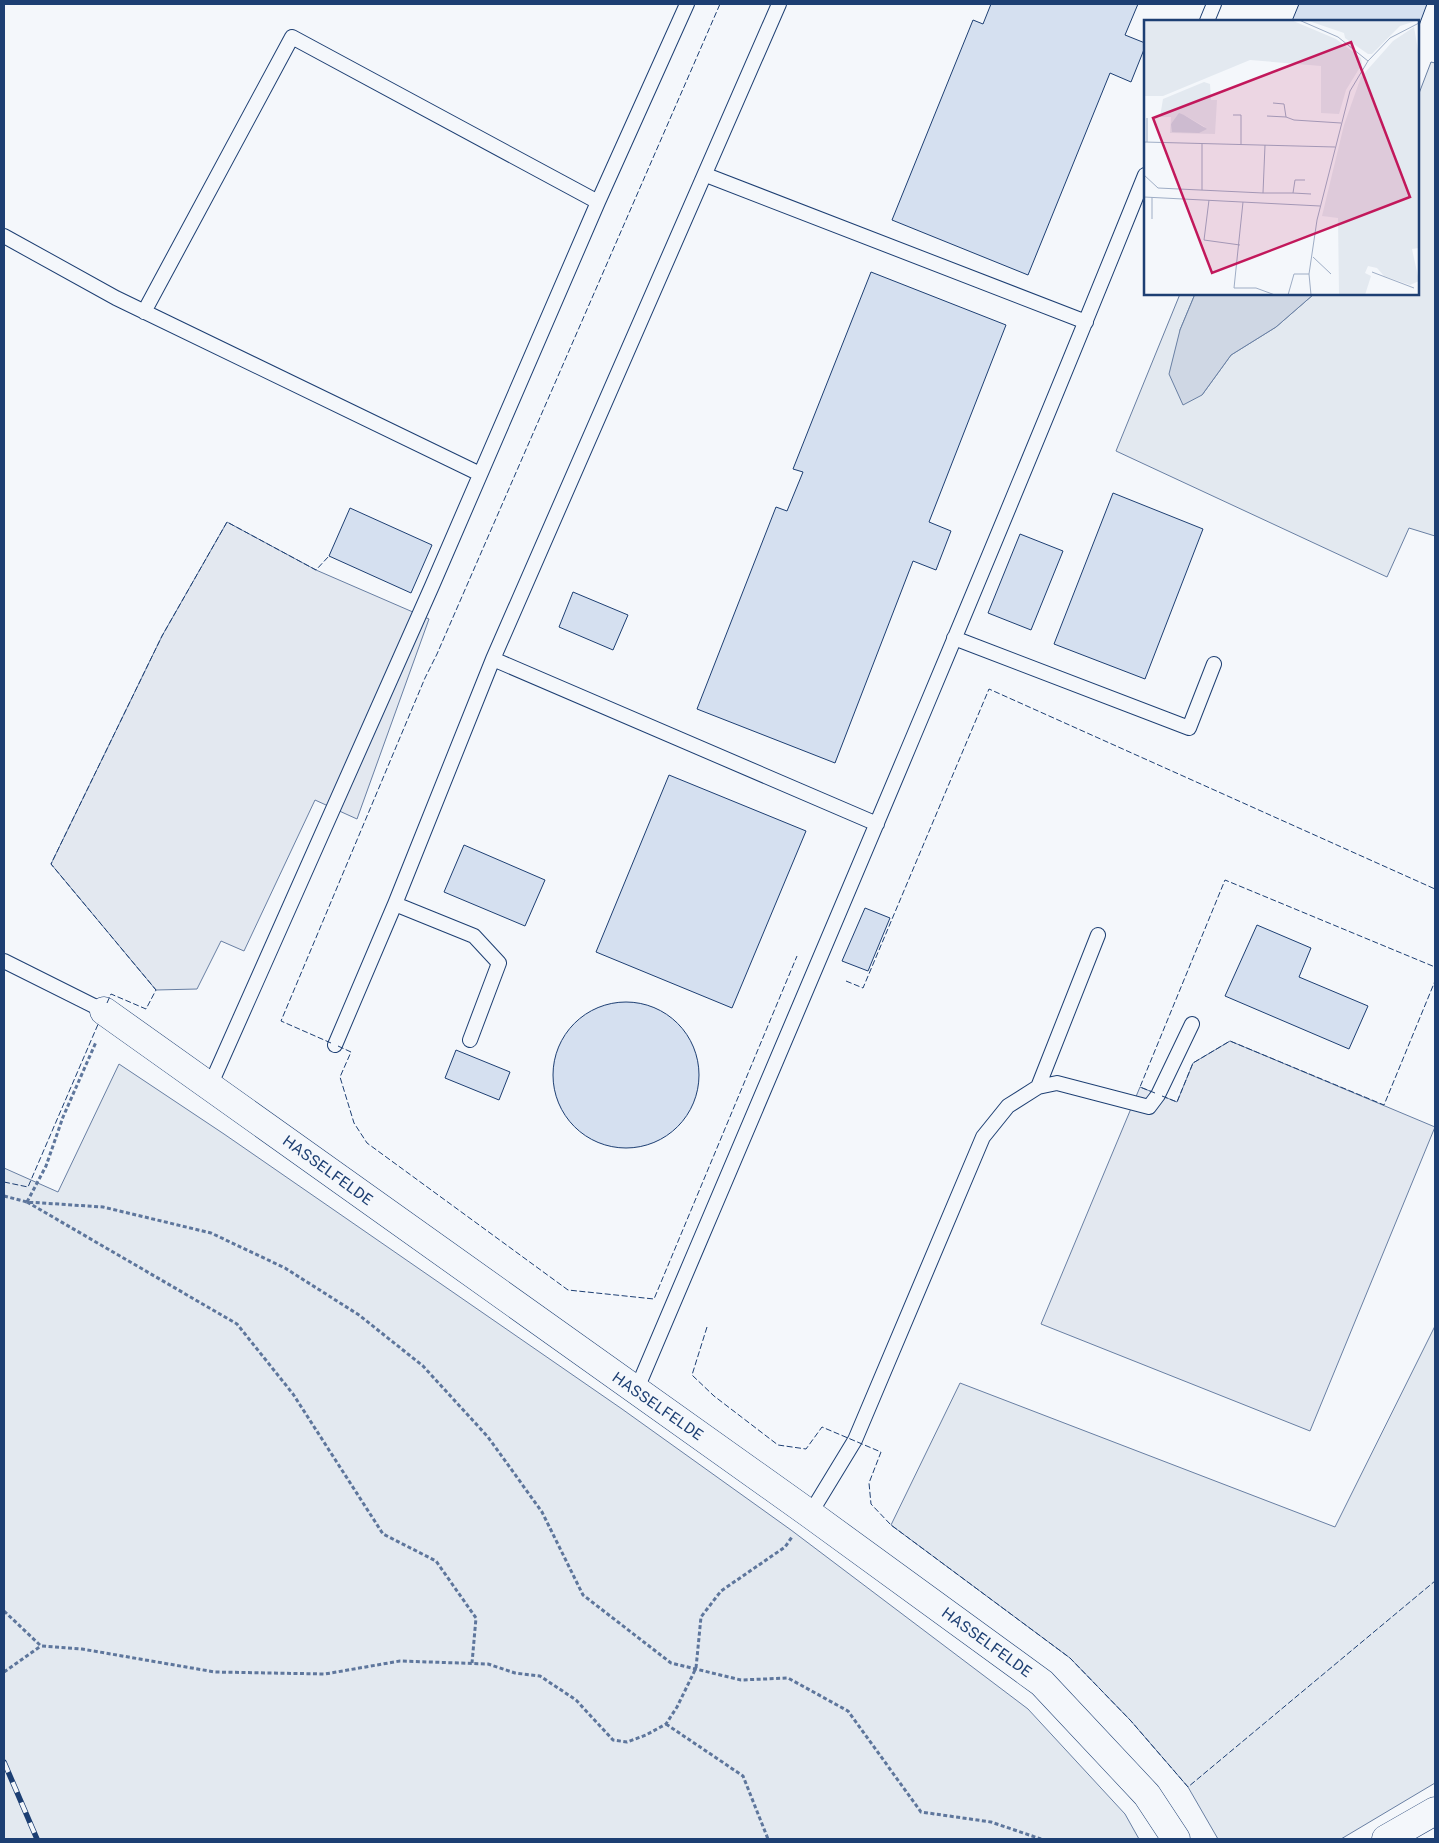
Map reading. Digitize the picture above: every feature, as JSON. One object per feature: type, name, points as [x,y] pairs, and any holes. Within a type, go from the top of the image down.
[{"type":"street","name":"HASSELFELDE","points":[[106,1013],[810,1514],[1042,1683],[1147,1795],[1176,1839]]},
{"type":"street","points":[[1386,1839],[1435,1811]]},
{"type":"lane","points":[[210,1086],[598,202],[687,4]]},
{"type":"lane","points":[[335,1045],[493,659],[780,4]]},
{"type":"lane","points":[[1207,20],[1214,4]]},
{"type":"lane","points":[[144,312],[292,37],[598,202]]},
{"type":"lane","points":[[706,175],[1086,322]]},
{"type":"lane","points":[[636,1391],[877,824],[1086,322],[1144,177]]},
{"type":"lane","points":[[4,236],[144,312],[480,474]]},
{"type":"lane","points":[[954,638],[1189,728],[1214,664]]},
{"type":"lane","points":[[493,659],[877,824]]},
{"type":"lane","points":[[394,904],[474,936],[500,963],[470,1040]]},
{"type":"lane","points":[[1038,1087],[1098,935]]},
{"type":"lane","points":[[4,960],[106,1013]]},
{"type":"lane","points":[[810,1514],[855,1440],[983,1137],[1008,1106],[1038,1087],[1057,1084],[1149,1107],[1158,1095],[1192,1024]]},
{"type":"path","points":[[26,1202],[46,1166],[63,1117],[106,1013]]},
{"type":"path","points":[[4,1196],[26,1202],[103,1207],[211,1233],[285,1268],[359,1316],[422,1366],[488,1437],[542,1512],[583,1595],[672,1663],[741,1680],[788,1678],[848,1711],[921,1812],[991,1822],[1041,1839]]},
{"type":"path","points":[[26,1202],[237,1324],[293,1394],[383,1534],[436,1561],[476,1618],[472,1663]]},
{"type":"path","points":[[4,1672],[41,1646],[82,1649],[215,1672],[325,1674],[400,1661],[488,1664],[515,1673],[540,1676],[576,1700],[613,1740],[626,1742],[646,1735],[666,1724],[677,1707],[696,1668],[701,1617],[721,1591],[784,1547],[810,1514]]},
{"type":"path","points":[[4,1610],[41,1646]]},
{"type":"path","points":[[666,1724],[743,1776],[768,1839]]},
{"type":"shaded area","points":[[1431,62],[1435,63],[1435,536],[1409,528],[1387,577],[1116,451],[1180,295],[1195,295],[1180,330],[1202,395],[1231,355],[1276,327],[1313,295],[1419,295],[1419,93]]},
{"type":"shaded area","points":[[1195,295],[1313,295],[1276,327],[1231,355],[1202,395],[1183,405],[1169,374],[1180,330]]},
{"type":"shaded area","points":[[227,522],[316,570],[429,619],[357,819],[315,800],[244,951],[221,941],[197,989],[156,990],[51,864],[162,636]]},
{"type":"shaded area","points":[[1230,1041],[1435,1127],[1310,1431],[1041,1324],[1140,1087],[1177,1102],[1193,1063]]},
{"type":"shaded area","points":[[119,1064],[224,1134],[622,1409],[791,1530],[1028,1709],[1125,1814],[1139,1839],[4,1839],[4,1168],[58,1192]]},
{"type":"shaded area","points":[[1435,1326],[1435,1783],[1341,1839],[1218,1839],[1188,1787],[1131,1721],[1070,1658],[891,1525],[960,1383],[1335,1527]]},
{"type":"building","points":[[991,4],[1138,4],[1125,35],[1144,43],[1144,50],[1131,82],[1110,73],[1028,275],[892,220],[973,20],[983,24]]},
{"type":"building","points":[[1299,4],[1427,4],[1419,25],[1419,20],[1292,20]]},
{"type":"building","points":[[871,272],[1006,325],[929,522],[951,531],[936,570],[913,561],[835,763],[697,709],[776,507],[787,511],[803,472],[793,469]]},
{"type":"building","points":[[1113,493],[1203,529],[1145,679],[1054,644]]},
{"type":"building","points":[[350,508],[432,545],[411,593],[329,556]]},
{"type":"building","points":[[1020,534],[1063,551],[1031,630],[988,613]]},
{"type":"building","points":[[573,592],[628,615],[613,650],[559,627]]},
{"type":"building","points":[[669,775],[806,831],[732,1008],[596,952]]},
{"type":"building","points":[[464,845],[545,880],[525,926],[444,892]]},
{"type":"building","points":[[865,908],[890,918],[868,971],[842,961]]},
{"type":"building","points":[[1257,925],[1311,948],[1299,977],[1368,1006],[1349,1049],[1225,996]]},
{"type":"building","points":[[626,1002],[654,1007],[678,1023],[694,1047],[699,1075],[694,1103],[678,1127],[654,1143],[626,1148],[598,1143],[574,1127],[558,1103],[553,1075],[558,1047],[574,1023],[598,1007]]},
{"type":"building","points":[[456,1050],[510,1072],[499,1100],[445,1078]]},
{"type":"railway","points":[[4,1762],[37,1839]]},
{"type":"fence","points":[[331,1043],[281,1021],[425,678],[720,4]]},
{"type":"fence","points":[[107,1003],[111,994],[146,1009],[156,990],[51,864],[162,636],[227,522],[316,570],[329,556]]},
{"type":"fence","points":[[846,981],[863,988],[989,689],[1435,889]]},
{"type":"fence","points":[[1155,1093],[1140,1087],[1225,880],[1435,967]]},
{"type":"fence","points":[[338,1046],[351,1052],[340,1077],[354,1123],[367,1143],[568,1290],[654,1299],[797,956]]},
{"type":"fence","points":[[1162,1096],[1177,1102],[1193,1063],[1230,1041],[1384,1105],[1435,981]]},
{"type":"fence","points":[[4,1182],[28,1187],[99,1022]]},
{"type":"fence","points":[[707,1327],[692,1375],[714,1396],[778,1445],[806,1449],[822,1427],[881,1452],[869,1483],[871,1504],[891,1525],[1070,1658],[1131,1721],[1188,1787],[1435,1581]]}]
